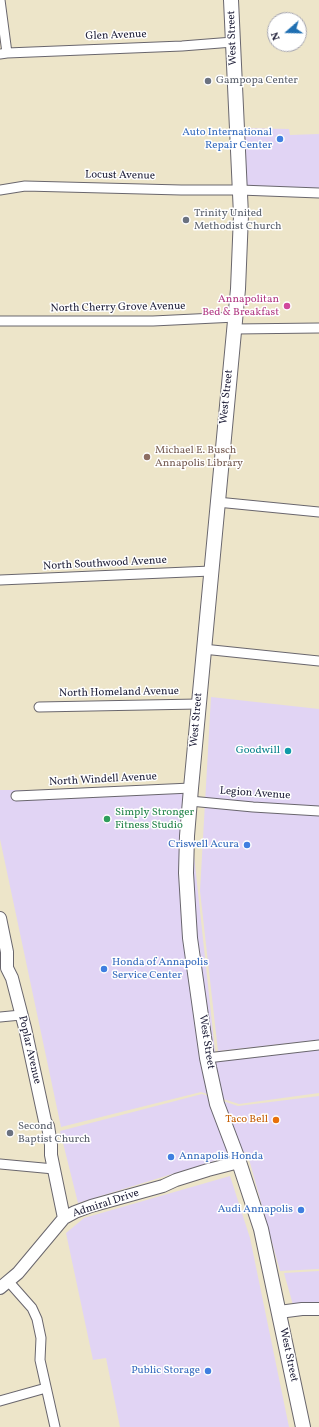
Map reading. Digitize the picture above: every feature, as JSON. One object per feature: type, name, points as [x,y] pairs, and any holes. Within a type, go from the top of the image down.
[{"type":"main road","name":"West Street","points":[[231,0],[240,190],[240,239],[235,323],[190,794],[186,873],[190,938],[207,1058],[217,1104],[239,1162],[261,1229],[303,1427]]},
{"type":"street","points":[[0,0],[4,54]]},
{"type":"street","name":"Glen Avenue","points":[[4,54],[182,46],[233,42]]},
{"type":"street","name":"Locust Avenue","points":[[0,190],[25,186],[319,193]]},
{"type":"street","name":"North Cherry Grove Avenue","points":[[0,321],[153,321],[235,323],[319,328]]},
{"type":"street","points":[[217,502],[319,512]]},
{"type":"street","name":"North Southwood Avenue","points":[[0,580],[211,571]]},
{"type":"street","points":[[203,649],[319,661]]},
{"type":"street","name":"North Homeland Avenue","points":[[40,707],[198,704]]},
{"type":"street","name":"North Windell Avenue","points":[[16,796],[190,794]]},
{"type":"street","name":"Legion Avenue","points":[[190,794],[253,807],[319,811]]},
{"type":"street","name":"Poplar Avenue","points":[[0,918],[7,952],[13,960],[14,967],[12,978],[22,1015],[45,1121],[48,1126],[51,1155],[64,1218]]},
{"type":"street","points":[[0,1017],[22,1015]]},
{"type":"street","points":[[207,1058],[319,1045]]},
{"type":"street","name":"Admiral Drive","points":[[4,1285],[37,1252],[64,1218],[75,1212],[239,1162]]},
{"type":"street","points":[[0,1164],[54,1169]]},
{"type":"street","points":[[4,1285],[32,1308],[37,1319],[41,1338],[40,1360],[55,1427]]},
{"type":"street","points":[[279,1312],[302,1309],[319,1309]]},
{"type":"street","points":[[0,1401],[46,1388]]},
{"type":"shaded area","points":[[242,128],[289,129],[290,135],[319,134],[319,189],[244,187]]},
{"type":"shaded area","points":[[211,697],[319,709],[319,1040],[218,1051],[200,891]]},
{"type":"shaded area","points":[[0,790],[187,790],[216,1060],[319,1045],[319,1093],[239,1104],[201,1092],[61,1127],[0,839]]},
{"type":"shaded area","points":[[202,1094],[238,1106],[319,1096],[319,1269],[280,1271],[247,1152],[78,1203],[60,1131]]},
{"type":"shaded area","points":[[230,1176],[250,1238],[289,1427],[120,1427],[106,1358],[93,1360],[66,1233],[84,1218]]},
{"type":"shaded area","points":[[319,1271],[319,1305],[293,1305],[284,1273]]},
{"type":"place","name":"Gampopa Center","points":[[208,81]]},
{"type":"place","name":"Auto International Repair Center","points":[[280,139]]},
{"type":"place","name":"Trinity United Methodist Church","points":[[186,220]]},
{"type":"place","name":"Annapolitan Bed & Breakfast","points":[[287,306]]},
{"type":"place","name":"Michael E. Busch Annapolis Library","points":[[147,457]]},
{"type":"place","name":"Goodwill","points":[[288,751]]},
{"type":"place","name":"Simply Stronger Fitness Studio","points":[[107,819]]},
{"type":"place","name":"Criswell Acura","points":[[247,845]]},
{"type":"place","name":"Honda of Annapolis Service Center","points":[[104,969]]},
{"type":"place","name":"Taco Bell","points":[[276,1120]]},
{"type":"place","name":"Second Baptist Church","points":[[10,1133]]},
{"type":"place","name":"Annapolis Honda","points":[[171,1157]]},
{"type":"place","name":"Audi Annapolis","points":[[301,1210]]},
{"type":"place","name":"Public Storage","points":[[208,1371]]}]
